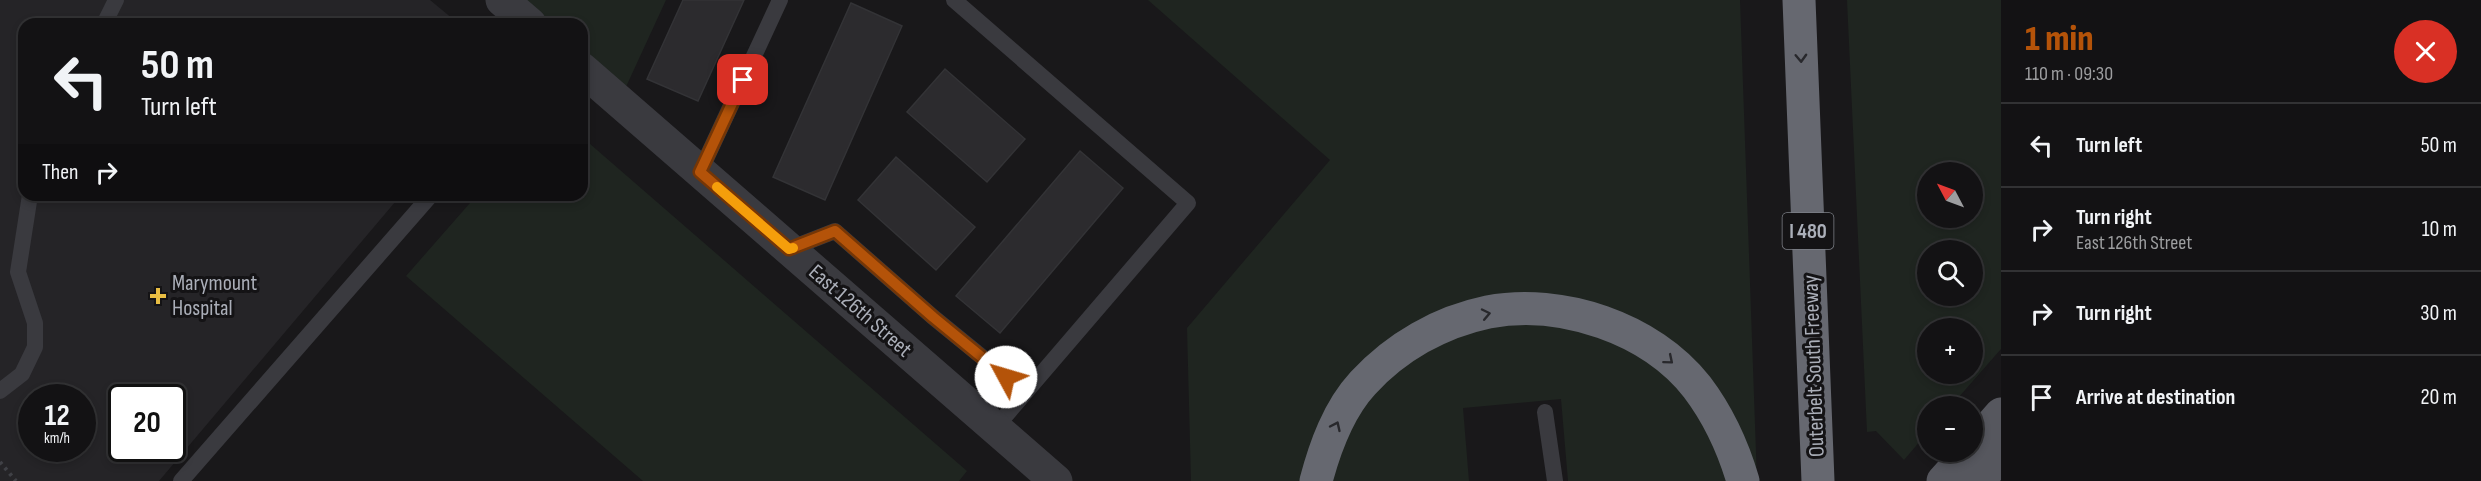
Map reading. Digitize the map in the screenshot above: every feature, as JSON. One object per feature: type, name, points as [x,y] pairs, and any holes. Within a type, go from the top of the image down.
[{"type":"highway","name":"Outerbelt South Freeway","points":[[1798,0],[1818,472]]},
{"type":"highway","points":[[1316,481],[1322,458],[1337,421],[1362,384],[1389,358],[1421,336],[1456,321],[1489,312],[1522,309],[1565,312],[1604,322],[1639,338],[1670,360],[1696,386],[1718,417],[1735,451],[1743,481]]},
{"type":"main road","points":[[1983,434],[2001,414]]},
{"type":"main road","points":[[1978,481],[2001,455]]},
{"type":"main road","points":[[1943,481],[1960,462]]},
{"type":"street","points":[[502,0],[523,18]]},
{"type":"street","name":"East 126th Street","points":[[588,74],[995,428],[1042,477]]},
{"type":"lane","points":[[107,18],[116,0]]},
{"type":"lane","points":[[700,172],[780,0]]},
{"type":"lane","points":[[954,0],[1188,203],[995,428]]},
{"type":"lane","points":[[0,391],[22,374],[35,347],[35,323],[18,272],[29,201]]},
{"type":"lane","points":[[182,481],[426,201]]},
{"type":"lane","points":[[789,249],[835,231],[933,317],[1024,392]]},
{"type":"lane","points":[[1545,412],[1555,481]]},
{"type":"path","points":[[0,462],[16,481]]},
{"type":"shaded area","name":"Marymount Hospital","points":[[0,0],[430,0],[452,18],[18,18],[18,201],[396,201],[186,449],[186,384],[108,384],[108,462],[175,462],[159,481],[0,481]]},
{"type":"shaded area","points":[[513,0],[666,0],[619,102],[588,74],[588,18],[526,18]]},
{"type":"shaded area","points":[[1148,0],[1740,0],[1757,481],[1568,481],[1561,399],[1463,408],[1469,481],[1191,481],[1187,328],[1330,160]]},
{"type":"shaded area","points":[[1847,0],[2001,0],[2001,349],[1983,370],[1983,318],[1917,318],[1917,384],[1970,384],[1960,396],[1917,396],[1917,445],[1904,460],[1876,431],[1867,432]]},
{"type":"shaded area","points":[[588,142],[967,471],[959,481],[643,481],[406,276],[472,201],[588,201]]},
{"type":"building","points":[[683,0],[744,0],[698,101],[647,79]]},
{"type":"building","points":[[851,3],[902,26],[825,200],[773,177]]},
{"type":"building","points":[[945,69],[1025,139],[987,182],[907,112]]},
{"type":"building","points":[[1080,151],[1123,188],[1000,333],[956,296]]},
{"type":"building","points":[[896,157],[975,227],[936,270],[858,200]]},
{"type":"slow traffic","points":[[717,187],[789,249],[793,248]]},
{"type":"place","name":"Marymount Hospital","points":[[158,296]]},
{"type":"route","points":[[743,80],[700,172],[789,249],[835,231],[1006,377]]}]
